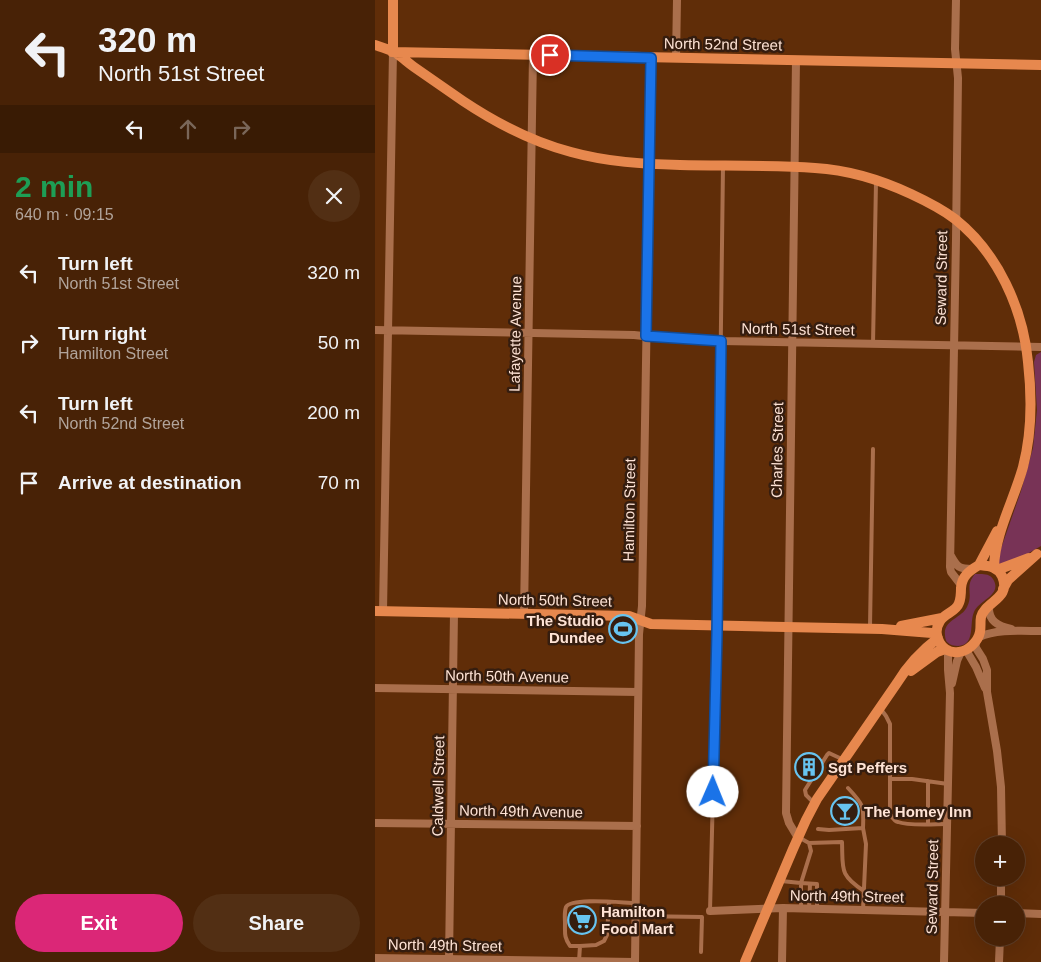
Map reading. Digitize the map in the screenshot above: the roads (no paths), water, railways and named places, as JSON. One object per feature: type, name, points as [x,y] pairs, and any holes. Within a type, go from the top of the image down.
[{"type":"street","points":[[379,611],[389,330],[393,0]]},
{"type":"street","points":[[676,58],[677,0]]},
{"type":"street","name":"Seward Street","points":[[955,0],[957,78],[951,572],[961,584]]},
{"type":"street","points":[[375,45],[393,52],[485,115],[531,138],[569,152],[617,162],[795,167],[836,170],[856,174],[899,188],[956,220],[979,242],[1001,274],[1016,308],[1028,360],[1030,396],[1029,440],[1023,466],[1005,517],[995,553],[995,569]]},
{"type":"street","name":"North 52nd Street","points":[[375,52],[1041,65]]},
{"type":"street","name":"Lafayette Avenue","points":[[524,614],[533,55]]},
{"type":"street","name":"Hamilton Street","points":[[635,962],[639,634],[642,606],[651,58]]},
{"type":"street","name":"Charles Street","points":[[796,60],[786,813],[789,823],[798,838]]},
{"type":"street","name":"North 51st Street","points":[[375,330],[634,335],[721,341],[1041,347]]},
{"type":"street","points":[[1005,517],[976,567],[964,577],[961,584],[960,602],[953,611],[942,618],[938,624],[937,636],[941,646],[946,650],[957,653],[963,651],[977,639],[991,633],[1041,631]]},
{"type":"street","points":[[951,556],[958,567],[964,569],[976,567],[995,569],[1011,565],[1039,553]]},
{"type":"street","points":[[1002,836],[1001,787],[987,692],[987,670],[977,648],[977,639],[980,633],[980,619],[983,612],[1001,595],[1008,580],[1039,553]]},
{"type":"street","points":[[995,569],[1003,578],[1003,589]]},
{"type":"street","points":[[989,606],[990,615],[995,623],[1020,631]]},
{"type":"street","name":"North 50th Street","points":[[379,611],[629,616],[651,624],[870,628],[932,633],[937,636]]},
{"type":"street","name":"Caldwell Street","points":[[449,959],[454,613]]},
{"type":"street","name":"North 50th Street","points":[[883,629],[942,618]]},
{"type":"street","points":[[745,962],[779,880],[815,803],[907,668],[937,636]]},
{"type":"street","points":[[897,683],[937,652],[946,650]]},
{"type":"street","name":"Seward Street","points":[[944,962],[950,693],[946,650]]},
{"type":"street","points":[[963,651],[976,667],[987,692]]},
{"type":"street","name":"Seward Street","points":[[950,693],[957,661],[963,651]]},
{"type":"street","name":"North 50th Avenue","points":[[375,688],[638,692]]},
{"type":"street","name":"North 49th Avenue","points":[[375,823],[637,826]]},
{"type":"street","points":[[782,962],[783,908]]},
{"type":"street","name":"North 49th Street","points":[[710,911],[783,908],[975,912]]},
{"type":"street","points":[[1025,913],[1041,914]]},
{"type":"street","points":[[999,962],[1000,946]]},
{"type":"street","name":"North 49th Street","points":[[375,958],[635,962]]},
{"type":"lane","points":[[710,911],[717,626],[723,166]]},
{"type":"lane","points":[[873,344],[876,180]]},
{"type":"lane","points":[[870,628],[873,449]]},
{"type":"lane","points":[[880,708],[890,724],[890,814],[892,818],[897,822],[947,824]]},
{"type":"lane","points":[[815,803],[806,795],[805,790],[827,755],[829,753],[845,760]]},
{"type":"lane","points":[[890,779],[912,779],[948,784]]},
{"type":"lane","points":[[927,824],[928,781]]},
{"type":"lane","points":[[848,788],[858,798],[864,809],[863,828],[866,844],[863,910]]},
{"type":"lane","points":[[818,829],[863,828]]},
{"type":"lane","points":[[798,838],[809,843],[842,842],[843,866],[846,877],[864,891]]},
{"type":"lane","points":[[809,843],[811,851],[801,883],[809,909]]},
{"type":"lane","points":[[779,880],[817,884],[809,909]]},
{"type":"lane","points":[[809,909],[810,884]]},
{"type":"lane","points":[[609,902],[607,935],[604,941],[596,945],[571,946],[566,939],[566,906],[585,901],[636,903]]},
{"type":"lane","points":[[636,916],[702,917],[701,952]]},
{"type":"lane","points":[[579,961],[580,946]]},
{"type":"place","name":"The Studio Dundee","points":[[623,629]]},
{"type":"place","name":"Sgt Peffers","points":[[809,767]]},
{"type":"place","name":"The Homey Inn","points":[[845,811]]},
{"type":"place","name":"Hamilton Food Mart","points":[[582,920]]}]
